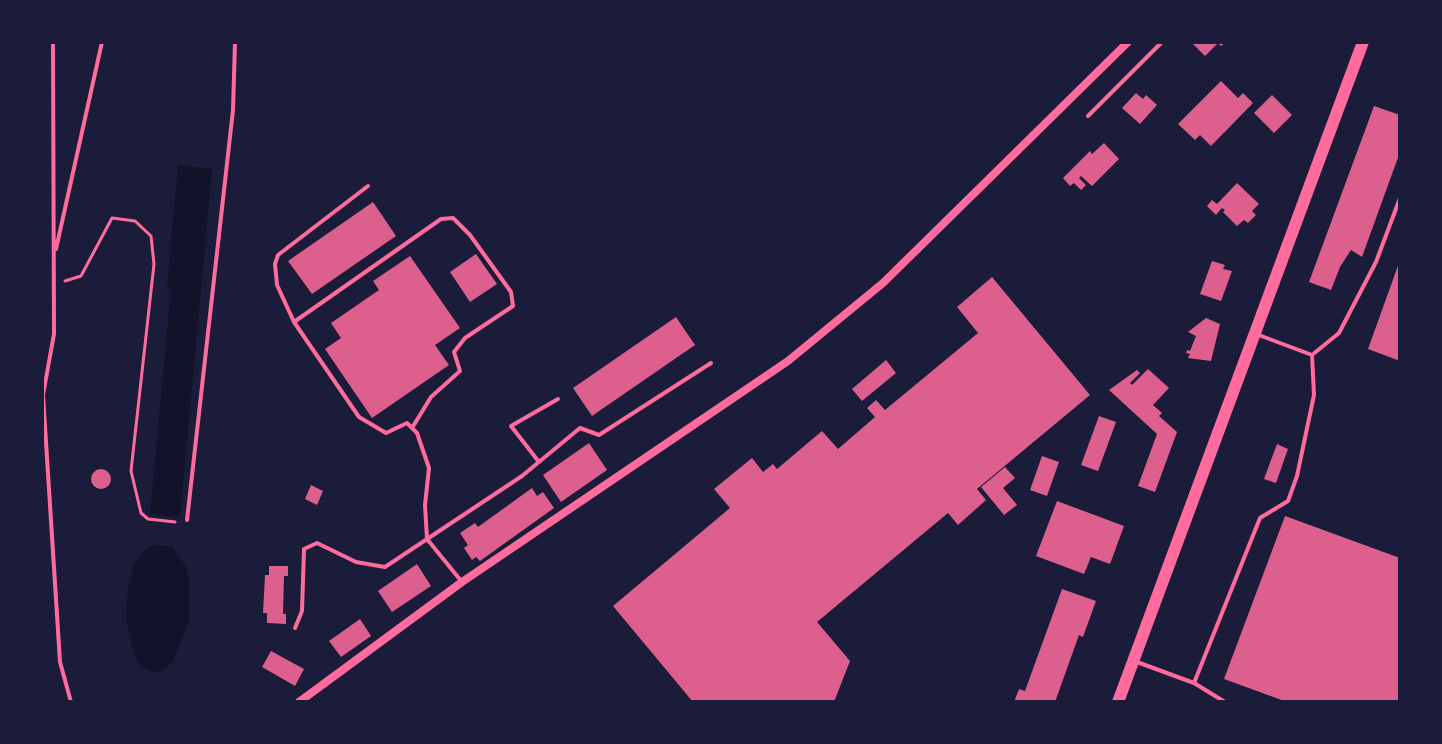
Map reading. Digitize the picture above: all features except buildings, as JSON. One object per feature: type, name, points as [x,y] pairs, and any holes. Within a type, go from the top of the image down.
[{"type":"main road","points":[[1118,702],[1363,42]]},
{"type":"street","points":[[299,702],[462,582],[788,361],[883,283],[1128,42]]},
{"type":"lane","points":[[53,42],[54,334],[43,395],[60,662],[71,702]]},
{"type":"lane","points":[[54,259],[102,42]]},
{"type":"lane","points":[[187,520],[233,110],[235,42]]},
{"type":"lane","points":[[1088,116],[1162,42]]},
{"type":"lane","points":[[368,186],[278,255],[275,264],[277,285],[294,322],[359,417],[386,433],[407,423],[417,433],[429,468],[425,505],[427,539],[462,582]]},
{"type":"lane","points":[[1312,355],[1339,333],[1376,262],[1400,198]]},
{"type":"lane","points":[[294,322],[441,219],[453,218],[470,235],[511,292],[513,306],[465,338],[454,352],[460,371],[431,397],[412,428]]},
{"type":"lane","points":[[1254,333],[1312,355]]},
{"type":"lane","points":[[1194,683],[1260,518],[1288,501],[1293,488],[1314,395],[1312,355]]},
{"type":"lane","points":[[295,628],[302,611],[304,549],[317,543],[356,562],[385,567],[522,476],[580,428],[599,435],[711,363]]},
{"type":"lane","points":[[539,462],[511,426],[558,399]]},
{"type":"lane","points":[[1134,661],[1194,683],[1225,702]]},
{"type":"path","points":[[54,284],[81,276],[112,218],[135,221],[151,236],[154,264],[131,471],[141,513],[148,519],[187,520]]},
{"type":"shaded area","points":[[178,165],[212,169],[180,517],[150,515],[171,289],[167,288]]},
{"type":"shaded area","points":[[158,545],[172,547],[185,565],[189,578],[189,622],[173,661],[163,671],[152,672],[140,665],[134,655],[126,619],[128,589],[135,562],[145,549]]}]
